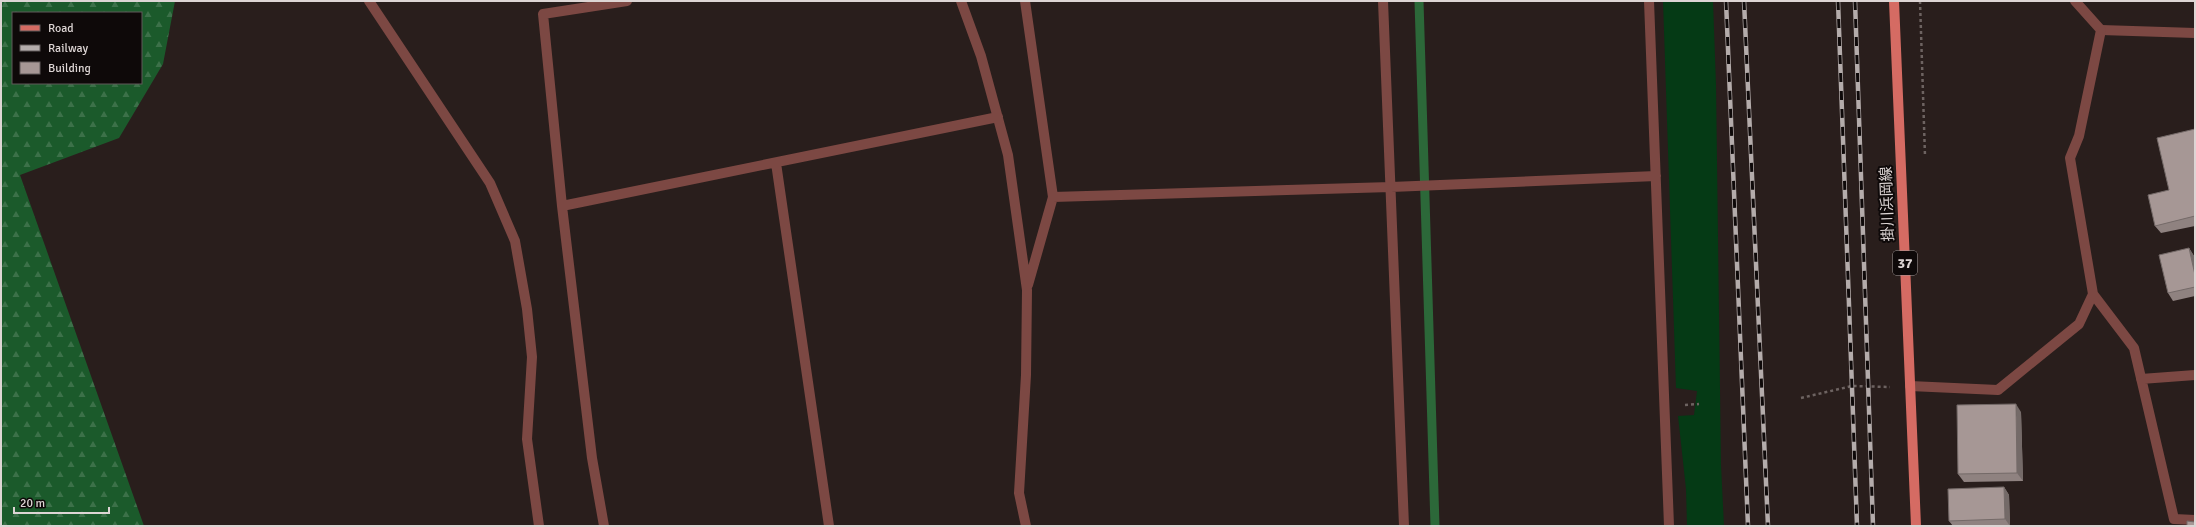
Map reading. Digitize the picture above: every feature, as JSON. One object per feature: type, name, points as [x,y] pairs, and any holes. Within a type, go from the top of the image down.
[{"type":"main road","name":"掛川浜岡線","points":[[1894,1],[1916,526]]},
{"type":"street","points":[[369,1],[490,182],[515,241],[527,309],[532,357],[527,440],[539,526]]},
{"type":"street","points":[[604,526],[592,458],[562,206],[543,14],[627,1]]},
{"type":"street","points":[[961,1],[981,56],[1008,155],[1027,290],[1026,375],[1019,493],[1026,526]]},
{"type":"street","points":[[1025,1],[1054,197],[1027,290]]},
{"type":"street","points":[[1383,1],[1404,526]]},
{"type":"street","points":[[1649,1],[1669,526]]},
{"type":"street","points":[[2075,1],[2101,30],[2195,33]]},
{"type":"street","points":[[2101,30],[2079,136],[2070,158],[2093,294],[2134,348],[2174,518],[2195,520]]},
{"type":"street","points":[[562,206],[998,118]]},
{"type":"street","points":[[776,163],[828,526]]},
{"type":"street","points":[[1054,197],[1391,187],[1656,176]]},
{"type":"street","points":[[1910,386],[1998,390],[2079,324],[2093,294]]},
{"type":"street","points":[[2141,379],[2195,375]]},
{"type":"path","points":[[1802,398],[1852,386],[1910,386]]},
{"type":"green space","points":[[1,1],[175,1],[163,64],[119,138],[20,175],[144,526],[1,526]]},
{"type":"green space","points":[[1663,1],[1713,1],[1716,85],[1721,465],[1724,526],[1687,526],[1686,489],[1678,416],[1694,415],[1697,391],[1676,388]]},
{"type":"building","points":[[2195,129],[2195,216],[2155,226],[2148,195],[2169,190],[2157,138]]},
{"type":"building","points":[[2189,248],[2195,275],[2195,287],[2168,293],[2159,255]]},
{"type":"building","points":[[2016,404],[2017,473],[1958,474],[1957,405]]},
{"type":"building","points":[[2004,487],[2005,519],[1949,521],[1948,489]]},
{"type":"building","points":[[2187,521],[2195,522],[2195,526],[2187,526]]},
{"type":"waterway","points":[[1419,1],[1435,526]]},
{"type":"railway","points":[[1726,1],[1748,526]]},
{"type":"railway","points":[[1744,1],[1768,526]]},
{"type":"railway","points":[[1838,1],[1857,526]]},
{"type":"railway","points":[[1855,1],[1873,526]]}]
